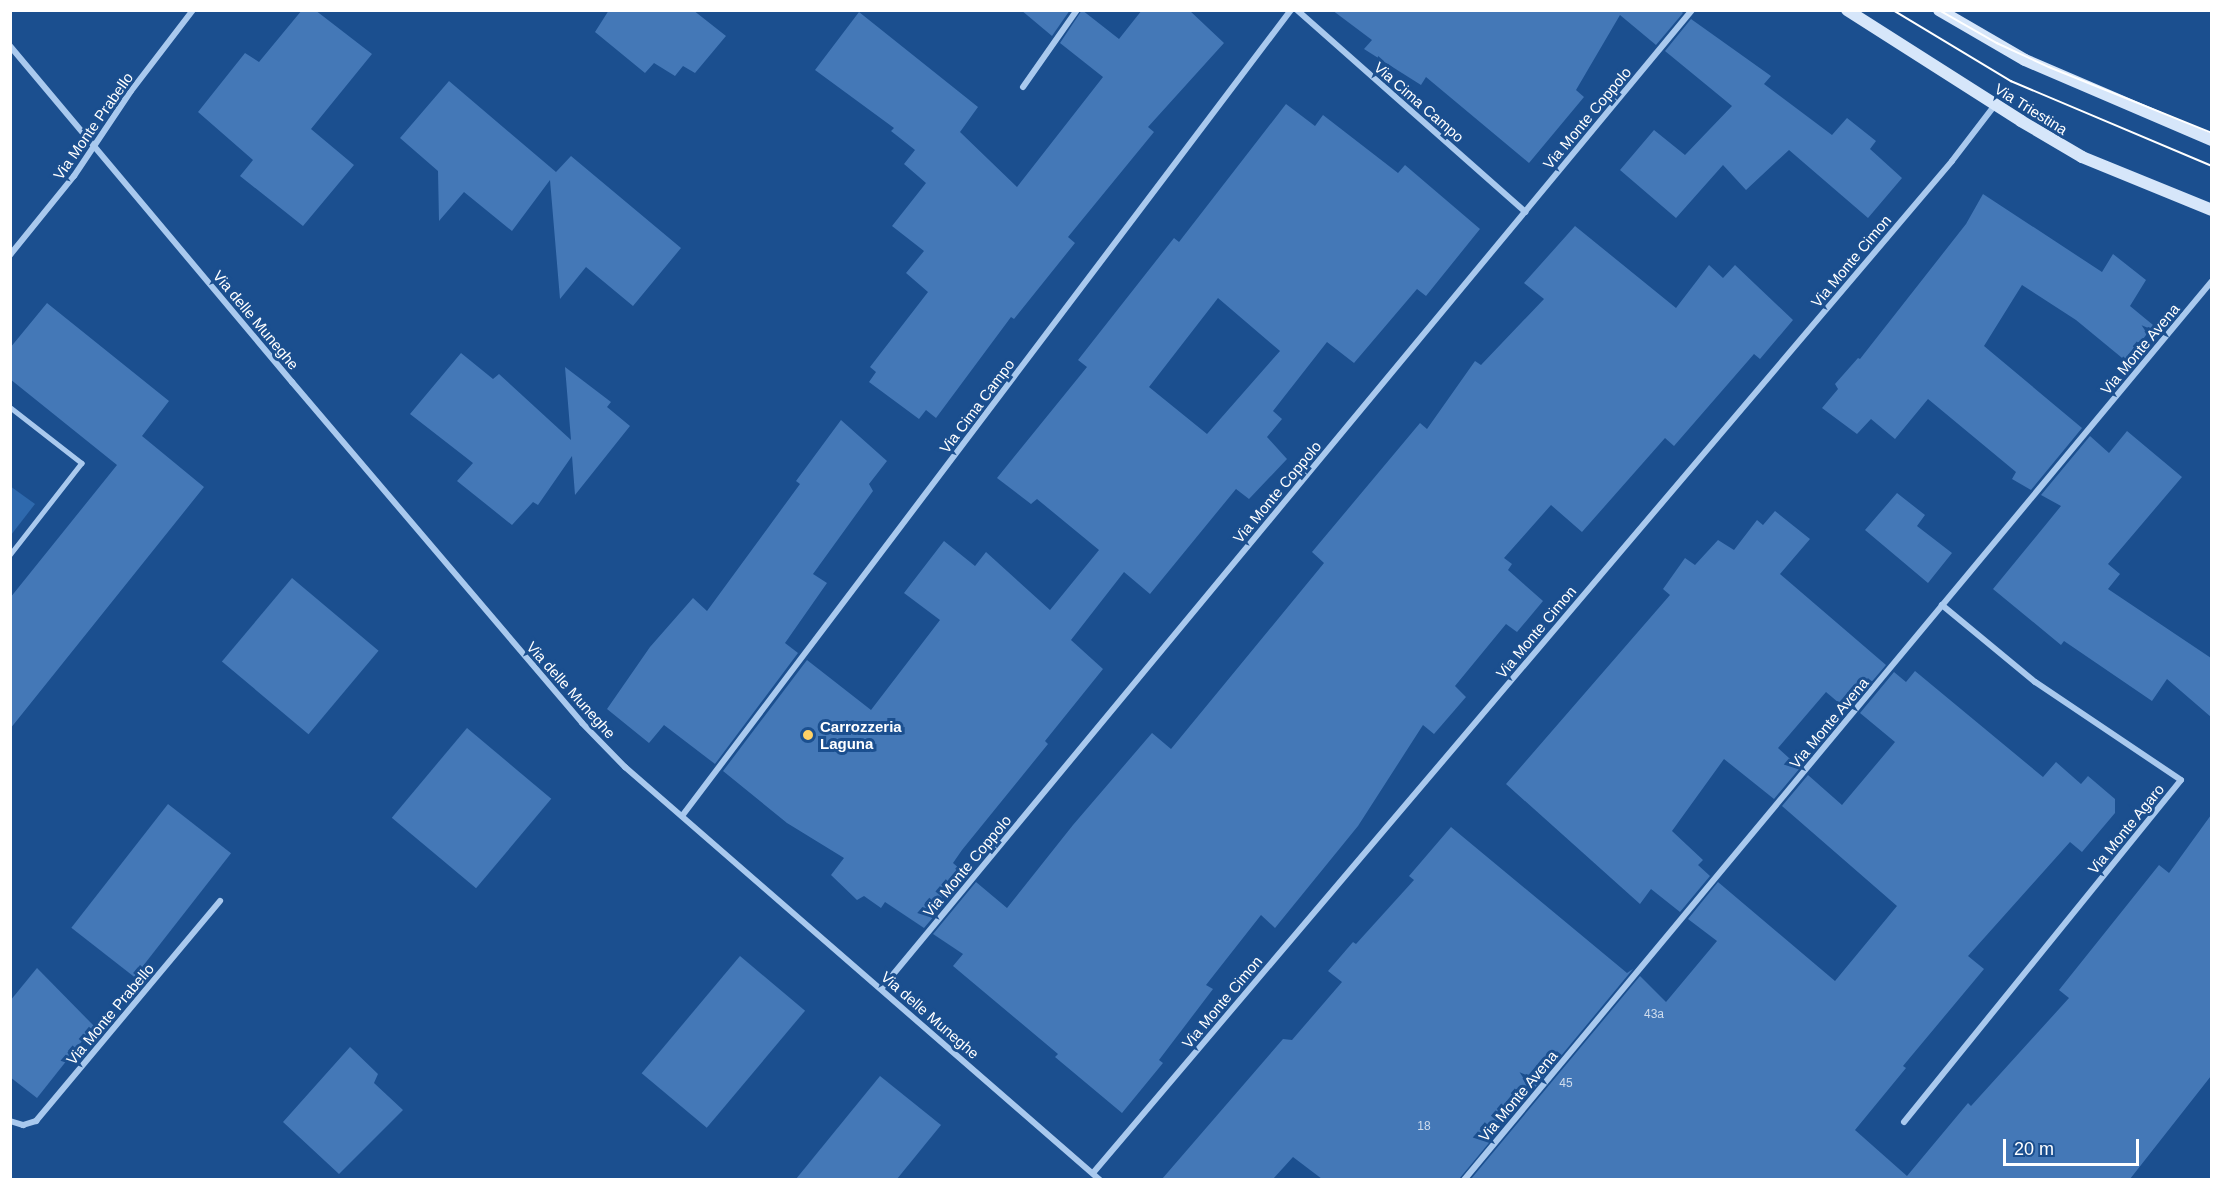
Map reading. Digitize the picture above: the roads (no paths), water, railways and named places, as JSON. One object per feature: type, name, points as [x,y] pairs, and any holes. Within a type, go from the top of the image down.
[{"type":"street","name":"Via Monte Prabello","points":[[10,255],[95,146],[131,91],[194,10]]},
{"type":"street","points":[[1023,87],[1077,10]]},
{"type":"street","name":"Via Cima Campo","points":[[682,816],[1291,10]]},
{"type":"street","name":"Via Cima Campo","points":[[1298,10],[1525,212]]},
{"type":"street","name":"Via Monte Coppolo","points":[[881,988],[1692,10]]},
{"type":"street","name":"Via Triestina","points":[[1847,10],[2082,157],[2211,210]]},
{"type":"street","points":[[1939,10],[2025,60],[2211,140]]},
{"type":"street","name":"Via delle Muneghe","points":[[10,46],[582,723],[625,767],[1101,1179]]},
{"type":"street","name":"Via Monte Cimon","points":[[1093,1173],[1952,161],[1995,104]]},
{"type":"street","name":"Via Monte Avena","points":[[1464,1179],[2211,281]]},
{"type":"street","name":"Via Monte Agaro","points":[[1904,1122],[2181,780],[2035,682],[1942,605]]},
{"type":"street","name":"Via Monte Prabello","points":[[10,1121],[23,1125],[36,1121],[220,901]]},
{"type":"lane","points":[[10,407],[82,463],[10,555]]},
{"type":"tram line","points":[[1893,10],[2011,81],[2212,166]]},
{"type":"tram line","points":[[1939,10],[1997,43],[2049,67],[2212,133]]},
{"type":"place","name":"Carrozzeria Laguna","points":[[808,735]]}]
